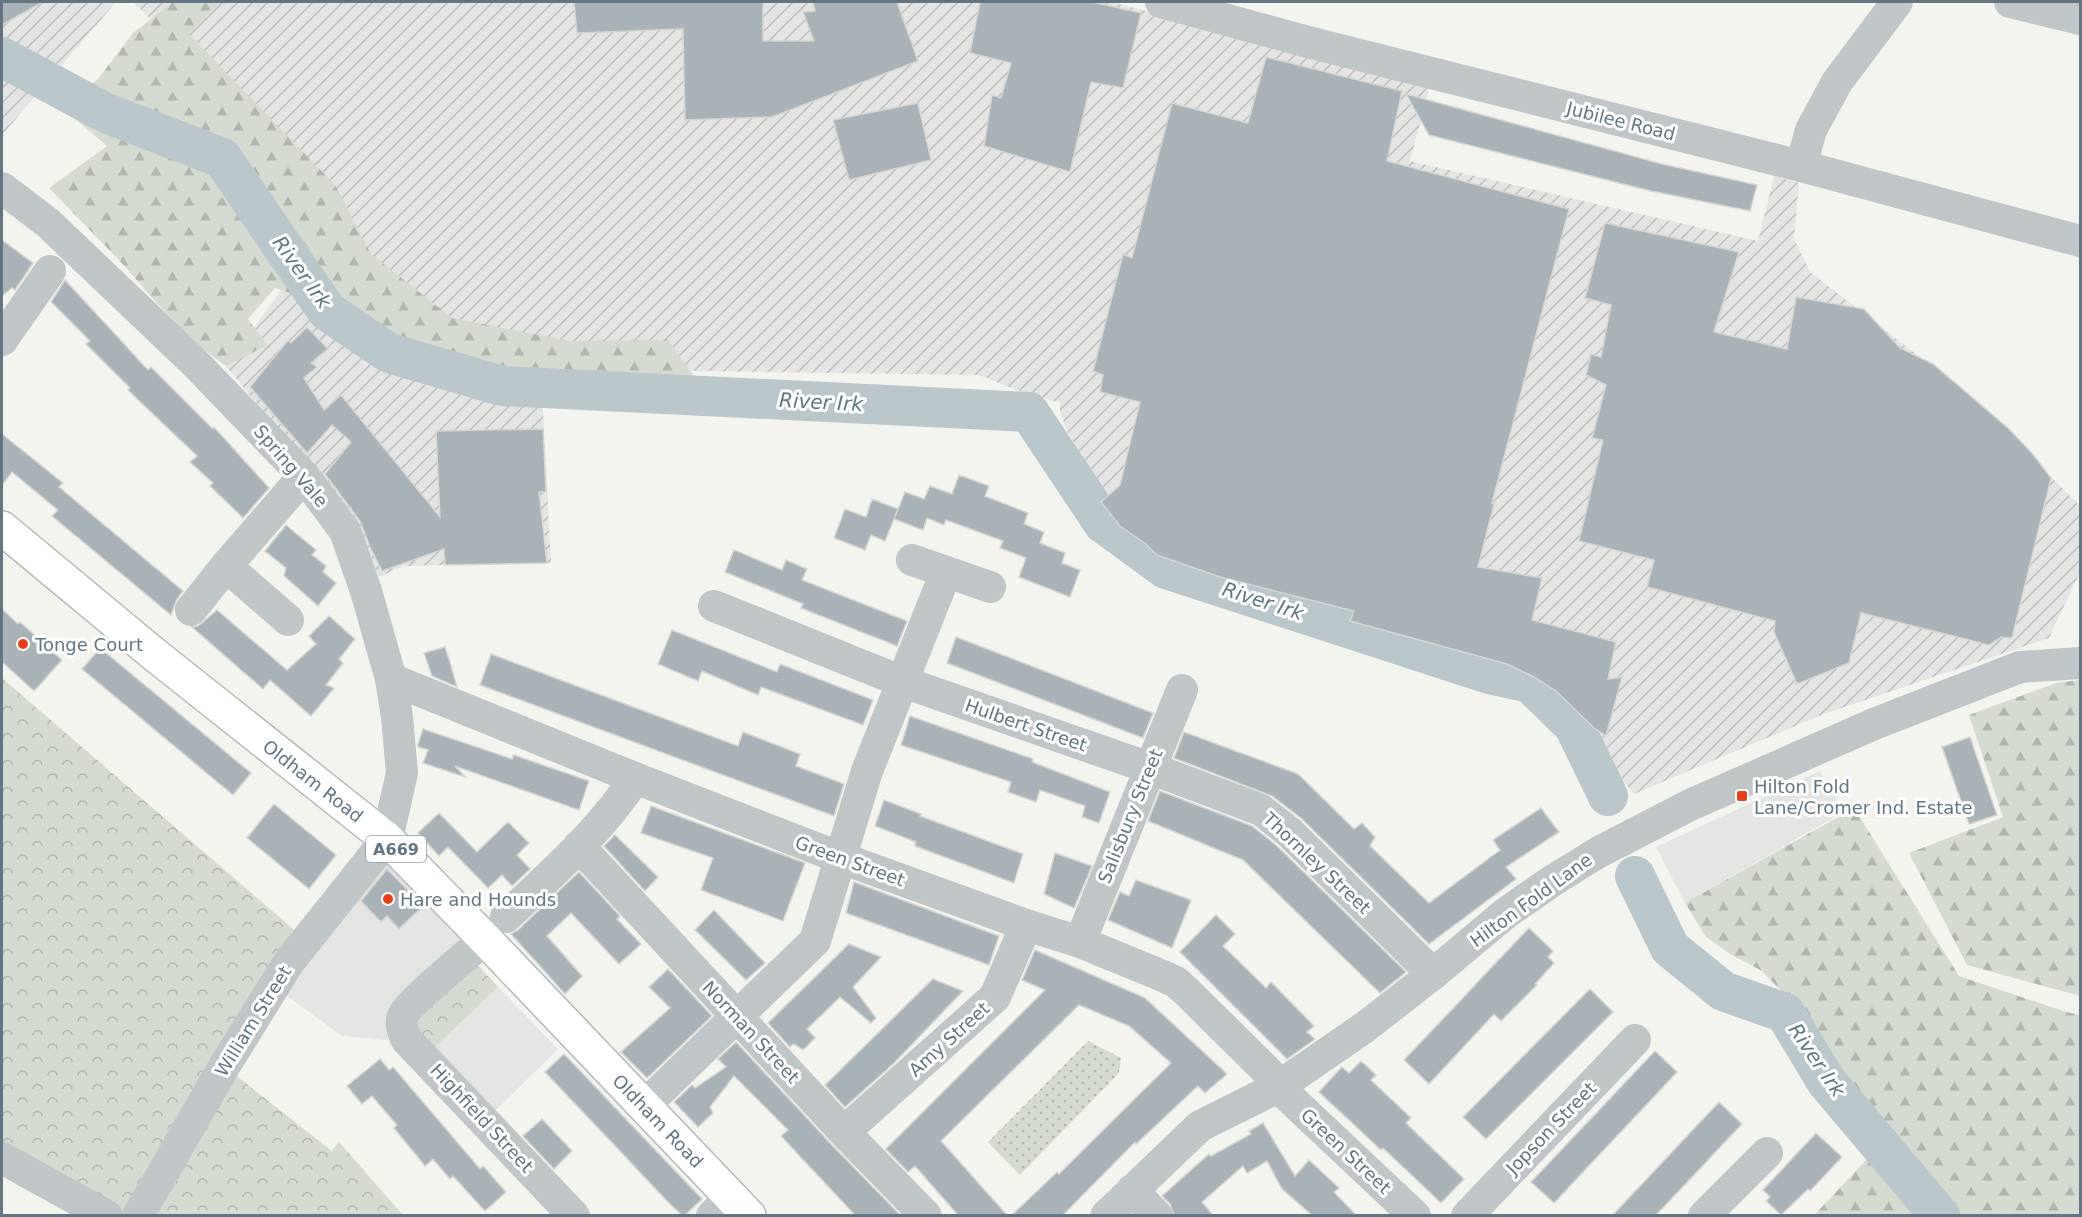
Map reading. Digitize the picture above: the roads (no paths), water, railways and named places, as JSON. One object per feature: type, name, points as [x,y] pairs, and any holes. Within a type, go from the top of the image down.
[{"type":"main road","name":"Oldham Road","points":[[2,528],[154,655],[496,928],[730,1209]]},
{"type":"street","name":"Jubilee Road","points":[[1161,2],[1308,42],[1801,166],[2080,241]]},
{"type":"street","points":[[1801,166],[1811,130],[1837,82],[1897,2]]},
{"type":"street","points":[[2010,2],[2080,19]]},
{"type":"street","name":"Spring Vale","points":[[2,188],[48,223],[195,363],[304,476],[345,531],[366,591],[391,679],[397,717],[402,773],[387,839]]},
{"type":"street","points":[[2,340],[50,271]]},
{"type":"street","points":[[191,610],[304,476]]},
{"type":"street","points":[[912,560],[990,587]]},
{"type":"street","points":[[226,566],[288,620]]},
{"type":"street","points":[[644,1106],[815,941],[867,771],[946,572]]},
{"type":"street","name":"Hulbert Street","points":[[714,606],[903,682],[1150,768]]},
{"type":"street","name":"Hilton Fold Lane","points":[[1106,1215],[1200,1126],[1280,1086],[1365,1027],[1506,914],[1552,881],[1599,852],[1690,805],[1852,734],[2020,667],[2080,663]]},
{"type":"street","name":"Green Street","points":[[391,679],[635,778],[841,858],[1026,925],[1080,942],[1176,982],[1280,1086],[1415,1215]]},
{"type":"street","name":"Salisbury Street","points":[[1080,942],[1182,690]]},
{"type":"street","name":"Thornley Street","points":[[1150,768],[1261,810],[1276,820],[1433,974]]},
{"type":"street","points":[[496,928],[579,846],[625,793],[635,778]]},
{"type":"street","name":"William Street","points":[[138,1215],[225,1065],[289,962],[387,839]]},
{"type":"street","name":"Norman Street","points":[[579,846],[844,1132],[926,1215]]},
{"type":"street","name":"Amy Street","points":[[844,1132],[995,997],[1026,925]]},
{"type":"street","name":"Highfield Street","points":[[496,928],[416,1000],[403,1015],[402,1028],[406,1039],[574,1215]]},
{"type":"street","name":"Jopson Street","points":[[1467,1215],[1635,1040]]},
{"type":"street","points":[[1704,1215],[1767,1153]]},
{"type":"street","points":[[2,1158],[107,1215]]},
{"type":"street","points":[[1132,1190],[1157,1215]]},
{"type":"waterway","name":"River Irk","points":[[2,57],[106,113],[222,158],[327,311],[389,353],[502,386],[1029,412],[1103,523],[1166,569],[1489,674],[1530,683],[1574,726],[1608,796]]},
{"type":"waterway","name":"River Irk","points":[[1635,876],[1670,948],[1723,991],[1785,1013],[1826,1081],[1940,1216]]},
{"type":"place","name":"Tonge Court","points":[[23,644]]},
{"type":"place","name":"Hilton Fold Lane/Cromer Ind. Estate","points":[[1742,796]]},
{"type":"place","name":"Hare and Hounds","points":[[388,899]]}]
